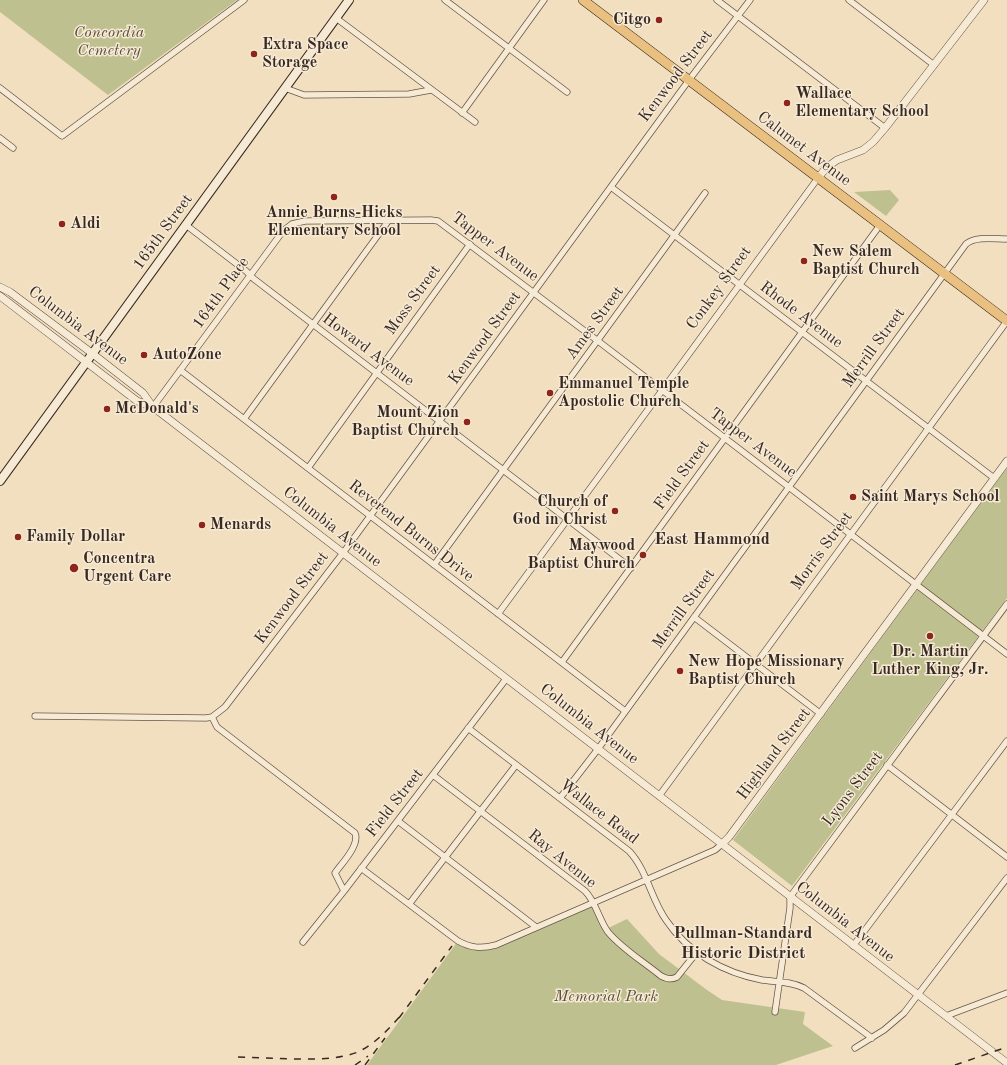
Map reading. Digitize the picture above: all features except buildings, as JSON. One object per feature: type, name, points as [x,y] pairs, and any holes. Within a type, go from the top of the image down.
[{"type":"main road","name":"165th Street","points":[[0,481],[349,0]]},
{"type":"main road","name":"Calumet Avenue","points":[[583,0],[1007,321]]},
{"type":"street","points":[[0,88],[62,136],[244,0]]},
{"type":"street","points":[[445,0],[567,92]]},
{"type":"street","points":[[462,112],[544,0]]},
{"type":"street","points":[[717,0],[885,128]]},
{"type":"street","name":"Kenwood Street","points":[[212,717],[225,707],[343,553],[689,80],[750,0]]},
{"type":"street","points":[[848,0],[934,65]]},
{"type":"street","name":"Conkey Street","points":[[498,614],[818,178],[826,168],[837,160],[863,150],[873,142],[934,65],[982,0]]},
{"type":"street","points":[[336,18],[475,122]]},
{"type":"street","points":[[285,88],[304,96],[409,94],[431,90]]},
{"type":"street","points":[[0,138],[13,148]]},
{"type":"street","name":"Rhode Avenue","points":[[611,187],[994,478]]},
{"type":"street","name":"Ames Street","points":[[434,565],[705,193]]},
{"type":"street","name":"Tapper Avenue","points":[[325,220],[438,221],[534,292],[1007,654]]},
{"type":"street","name":"164th Place","points":[[153,407],[285,228],[292,224],[304,221],[325,220]]},
{"type":"street","points":[[244,419],[389,220]]},
{"type":"street","name":"Howard Avenue","points":[[186,225],[376,373],[631,568]]},
{"type":"street","name":"Field Street","points":[[562,662],[880,226]]},
{"type":"street","name":"Merrill Street","points":[[560,798],[598,749],[966,244],[982,238],[1007,239]]},
{"type":"street","name":"Moss Street","points":[[308,468],[470,244]]},
{"type":"street","name":"Columbia Avenue","points":[[0,287],[10,292],[93,354],[143,393],[153,407],[1007,1063]]},
{"type":"street","name":"Columbia Avenue","points":[[0,296],[137,401],[153,407]]},
{"type":"street","name":"Morris Street","points":[[659,796],[1007,321]]},
{"type":"street","name":"Reverend Burns Drive","points":[[180,370],[625,711]]},
{"type":"street","name":"Highland Street","points":[[410,904],[458,941],[474,948],[480,948],[496,945],[715,850],[729,837],[1007,461]]},
{"type":"street","name":"Lyons Street","points":[[790,897],[1007,604]]},
{"type":"street","points":[[694,617],[821,714]]},
{"type":"street","name":"Field Street","points":[[303,942],[344,891],[506,679]]},
{"type":"street","points":[[35,716],[212,717],[217,727],[355,833],[357,838],[354,846],[335,873],[344,891]]},
{"type":"street","name":"Wallace Road","points":[[468,728],[629,851],[639,864],[666,920],[674,931],[697,952],[722,968],[736,973],[764,980],[798,985],[812,992],[872,1038]]},
{"type":"street","points":[[853,946],[1007,741]]},
{"type":"street","points":[[361,868],[410,904],[516,765]]},
{"type":"street","points":[[887,765],[1007,857]]},
{"type":"street","name":"Ray Avenue","points":[[433,775],[585,891],[611,936],[665,977],[671,979],[677,977],[697,952]]},
{"type":"street","points":[[398,821],[536,927]]},
{"type":"street","points":[[855,1048],[895,1022],[918,995],[1007,878]]},
{"type":"street","points":[[775,1012],[790,908],[790,897]]},
{"type":"street","points":[[946,1016],[1007,993]]},
{"type":"green space","name":"Concordia Cemetery","points":[[0,0],[237,0],[108,95],[0,12]]},
{"type":"green space","points":[[890,190],[899,200],[886,216],[854,192]]},
{"type":"green space","points":[[1006,468],[1007,598],[792,886],[733,840]]},
{"type":"green space","name":"Memorial Park","points":[[593,903],[606,929],[627,919],[659,954],[722,1000],[805,1012],[803,1024],[833,1046],[776,1065],[367,1065],[458,941],[480,948]]},
{"type":"railway","points":[[399,1018],[452,946]]},
{"type":"railway","points":[[238,1057],[318,1059],[350,1055],[365,1048],[376,1040],[402,1014]]},
{"type":"railway","points":[[365,1065],[385,1038]]},
{"type":"railway","points":[[955,1065],[1007,1047]]},
{"type":"railway","points":[[355,1065],[368,1056]]},
{"type":"place","name":"Citgo","points":[[659,20]]},
{"type":"place","name":"Extra Space Storage","points":[[254,54]]},
{"type":"place","name":"Wallace Elementary School","points":[[787,103]]},
{"type":"place","name":"Annie Burns-Hicks Elementary School","points":[[334,197]]},
{"type":"place","name":"Aldi","points":[[62,224]]},
{"type":"place","name":"New Salem Baptist Church","points":[[804,261]]},
{"type":"place","name":"AutoZone","points":[[144,355]]},
{"type":"place","name":"Emmanuel Temple Apostolic Church","points":[[550,393]]},
{"type":"place","name":"McDonald's","points":[[107,409]]},
{"type":"place","name":"Mount Zion Baptist Church","points":[[467,422]]},
{"type":"place","name":"Saint Marys School","points":[[853,497]]},
{"type":"place","name":"Church of God in Christ","points":[[615,511]]},
{"type":"place","name":"Menards","points":[[202,525]]},
{"type":"place","name":"Family Dollar","points":[[18,537]]},
{"type":"place","name":"Maywood Baptist Church","points":[[643,555]]},
{"type":"place","name":"Concentra Urgent Care","points":[[74,568]]},
{"type":"place","name":"Dr. Martin Luther King, Jr.","points":[[930,636]]},
{"type":"place","name":"New Hope Missionary Baptist Church","points":[[680,671]]},
{"type":"district","name":"East Hammond","points":[[712,540]]},
{"type":"district","name":"Pullman-Standard Historic District","points":[[743,944]]}]
